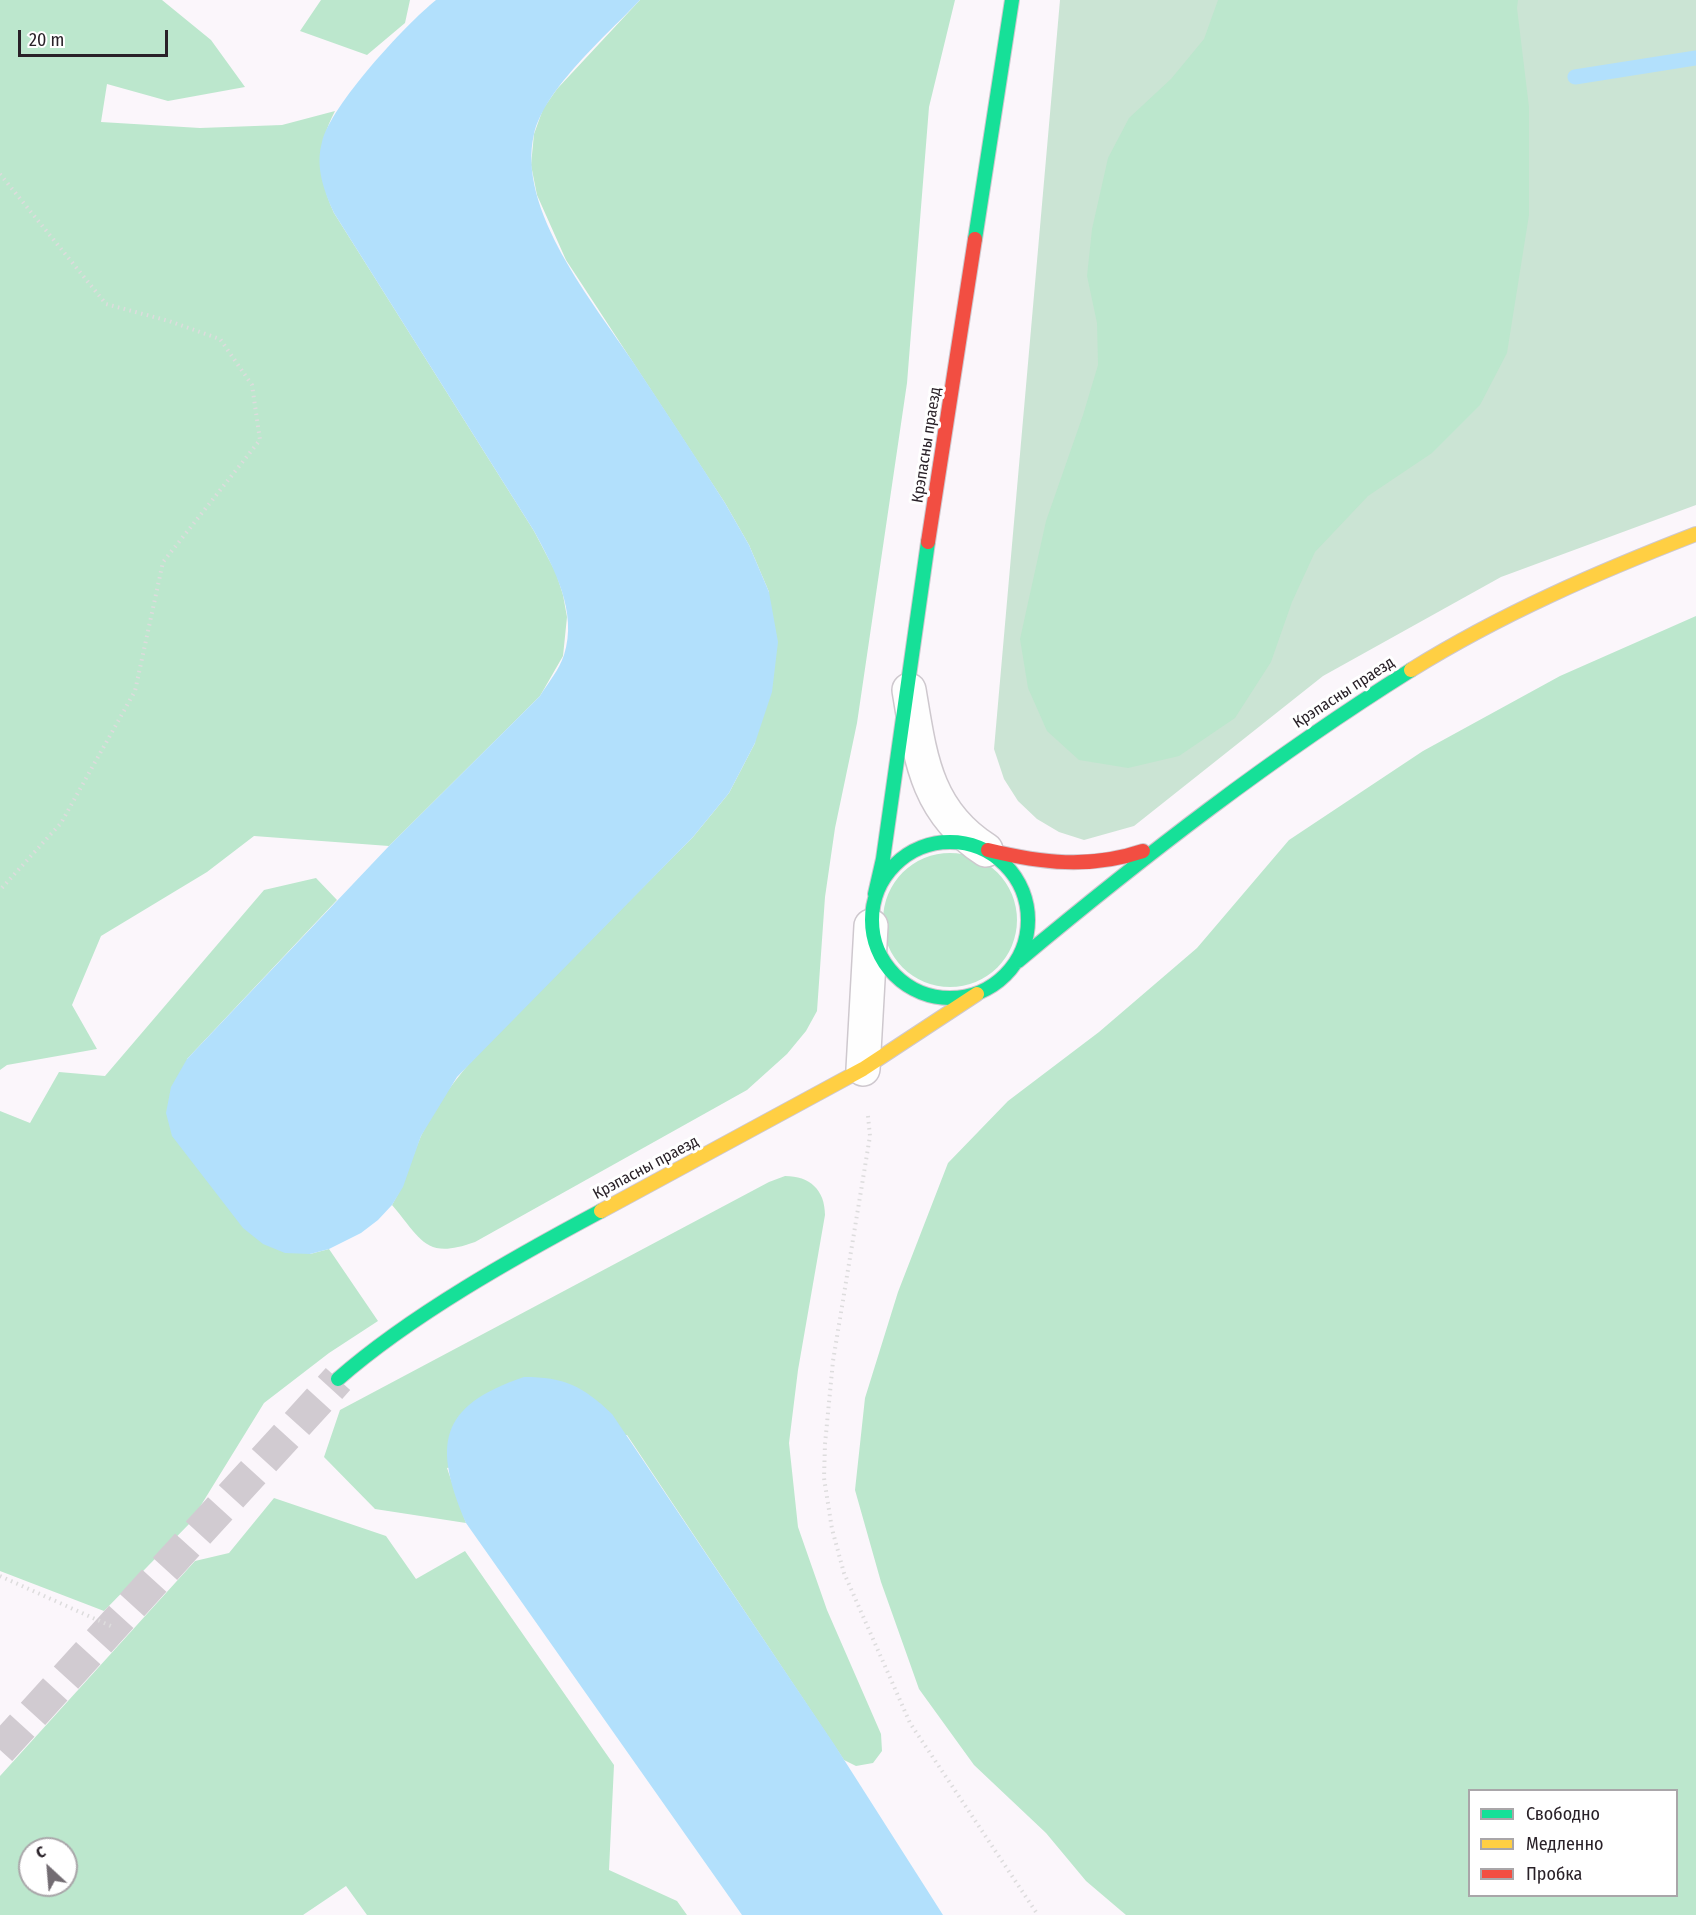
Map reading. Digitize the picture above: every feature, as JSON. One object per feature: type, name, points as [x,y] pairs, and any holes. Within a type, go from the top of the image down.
[{"type":"street","name":"Крэпасны праезд","points":[[873,910],[884,859],[907,679],[1012,0]]},
{"type":"street","name":"Крэпасны праезд","points":[[1018,961],[1160,844],[1334,716],[1388,681],[1526,604],[1696,534]]},
{"type":"street","points":[[873,910],[880,957],[889,970],[907,986],[929,996],[952,999],[976,994],[1000,981],[1018,961],[1027,936],[1026,903],[1022,886],[1006,865],[957,828],[935,796],[920,752],[907,679]]},
{"type":"street","points":[[863,1069],[873,910],[888,870],[908,853],[933,843],[960,842],[986,850],[1060,864],[1090,865],[1125,858],[1160,844]]},
{"type":"street","name":"Крэпасны праезд","points":[[338,1379],[368,1353],[478,1282],[582,1221],[863,1069],[976,994]]},
{"type":"path","points":[[0,174],[105,304],[169,321],[220,339],[252,385],[260,440],[163,562],[135,691],[61,823],[0,890]]},
{"type":"path","points":[[863,1069],[870,1136],[833,1361],[825,1444],[824,1478],[832,1529],[844,1573],[910,1723],[1038,1915]]},
{"type":"path","points":[[0,1576],[113,1627]]},
{"type":"green space","points":[[0,0],[162,0],[211,40],[245,87],[168,101],[107,84],[101,122],[200,128],[282,125],[335,111],[325,137],[321,162],[325,187],[334,213],[534,531],[556,573],[567,617],[563,656],[540,696],[389,846],[254,836],[207,872],[101,936],[72,1005],[97,1049],[7,1065],[0,1070]]},
{"type":"green space","points":[[321,0],[410,0],[405,23],[367,55],[300,31]]},
{"type":"green space","points":[[640,0],[955,0],[929,107],[907,383],[857,723],[835,828],[825,897],[817,1011],[806,1031],[787,1054],[747,1090],[475,1242],[445,1249],[426,1243],[418,1237],[392,1205],[421,1136],[441,1101],[482,1049],[693,837],[729,793],[755,743],[769,592],[749,545],[725,503],[566,260],[537,195],[531,165],[534,134],[543,109],[557,89]]},
{"type":"green space","points":[[1060,0],[1696,0],[1696,505],[1501,577],[1323,676],[1134,826],[1084,840],[1059,832],[1037,819],[1018,801],[1004,779],[994,749]]},
{"type":"green space","points":[[1218,0],[1518,0],[1517,8],[1529,107],[1529,215],[1507,353],[1480,405],[1432,453],[1368,496],[1315,552],[1292,602],[1271,662],[1235,718],[1179,756],[1128,768],[1079,760],[1047,731],[1028,688],[1020,639],[1046,521],[1098,365],[1097,323],[1087,276],[1092,229],[1108,158],[1129,118],[1171,79],[1204,39]]},
{"type":"green space","points":[[1696,616],[1696,1915],[1126,1915],[1086,1881],[1046,1833],[974,1765],[919,1689],[881,1582],[855,1490],[865,1398],[898,1292],[948,1163],[1008,1101],[1099,1032],[1197,948],[1289,840],[1423,751],[1560,676]]},
{"type":"green space","points":[[950,853],[976,858],[997,873],[1012,894],[1017,920],[1012,946],[997,967],[976,982],[950,987],[924,982],[903,967],[888,946],[883,920],[888,894],[903,873],[924,858]]},
{"type":"green space","points":[[316,878],[337,900],[187,1059],[310,1254],[329,1249],[378,1321],[329,1353],[264,1403],[190,1523],[104,1611],[0,1571],[0,1111],[30,1123],[59,1072],[105,1076],[264,890]]},
{"type":"green space","points":[[785,1176],[809,1182],[819,1192],[824,1206],[825,1215],[798,1370],[789,1443],[798,1527],[827,1610],[881,1734],[882,1751],[873,1763],[856,1766],[844,1760],[627,1435],[447,1468],[466,1523],[375,1509],[324,1457],[340,1410],[769,1182]]},
{"type":"green space","points":[[274,1498],[386,1536],[416,1579],[465,1551],[614,1765],[609,1870],[677,1901],[687,1915],[367,1915],[346,1886],[303,1915],[0,1915],[0,1776],[195,1561],[229,1553]]},
{"type":"water","points":[[436,0],[640,0],[579,63],[540,116],[534,134],[531,163],[536,193],[547,224],[580,284],[725,503],[749,545],[769,592],[778,642],[772,692],[755,743],[729,793],[693,837],[457,1077],[421,1136],[403,1187],[392,1205],[361,1233],[329,1249],[310,1254],[285,1253],[263,1244],[243,1228],[172,1136],[166,1113],[171,1087],[187,1059],[389,846],[540,696],[562,661],[568,639],[566,607],[562,591],[542,545],[334,213],[320,170],[322,142],[339,108],[371,66]]},
{"type":"water","points":[[524,1377],[551,1379],[572,1385],[592,1396],[612,1414],[834,1744],[943,1915],[742,1915],[466,1523],[455,1496],[447,1450],[450,1432],[459,1415],[474,1401],[495,1388]]},
{"type":"waterway","points":[[1575,77],[1696,58]]},
{"type":"tunnel","points":[[0,1750],[338,1379]]},
{"type":"traffic: fast","points":[[975,239],[1012,0]]},
{"type":"traffic: fast","points":[[875,894],[883,859],[928,542]]},
{"type":"traffic: fast","points":[[1018,961],[1113,883],[1210,809],[1309,737],[1411,670]]},
{"type":"traffic: fast","points":[[950,842],[965,843],[980,848],[994,855],[1005,865],[1015,876],[1022,890],[1027,905],[1028,920],[1027,935],[1022,950],[1015,964],[1005,975],[994,985],[980,992],[965,997],[950,998],[935,997],[920,992],[906,985],[895,975],[885,964],[878,950],[873,935],[872,920],[873,905],[878,890],[885,876],[895,865],[906,855],[920,848],[935,843],[950,842]]},
{"type":"traffic: fast","points":[[338,1379],[398,1332],[465,1288],[601,1211]]},
{"type":"traffic: slow","points":[[1411,670],[1480,630],[1550,595],[1696,534]]},
{"type":"traffic: slow","points":[[601,1211],[863,1069],[977,994]]},
{"type":"traffic: jam","points":[[928,542],[975,239]]},
{"type":"traffic: jam","points":[[988,850],[1046,861],[1066,862],[1104,860],[1143,851]]}]
